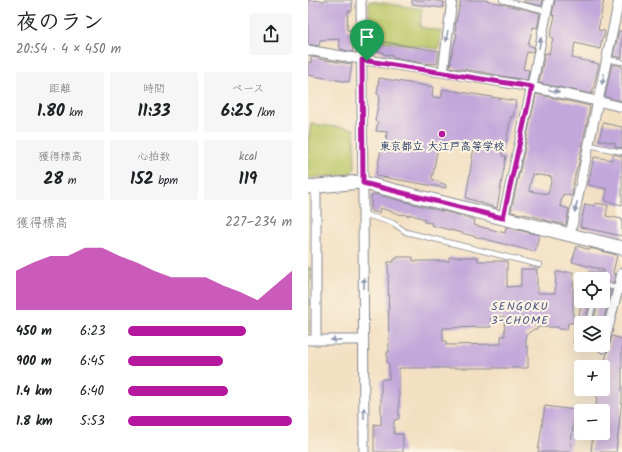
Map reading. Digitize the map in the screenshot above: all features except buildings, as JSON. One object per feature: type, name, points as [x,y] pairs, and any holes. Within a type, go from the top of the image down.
[{"type":"street","points":[[361,0],[364,452]]},
{"type":"street","points":[[442,72],[452,0]]},
{"type":"street","points":[[503,218],[532,87],[549,0]]},
{"type":"street","points":[[570,235],[619,0]]},
{"type":"street","points":[[308,50],[532,87],[622,106]]},
{"type":"street","points":[[364,340],[312,340],[312,186],[363,183],[622,248]]},
{"type":"street","points":[[610,316],[622,273]]},
{"type":"lane","points":[[502,0],[547,11]]},
{"type":"lane","points":[[607,59],[622,62]]},
{"type":"lane","points":[[589,145],[622,152]]},
{"type":"lane","points":[[363,214],[393,223],[406,232],[540,265]]},
{"type":"lane","points":[[610,286],[618,288]]},
{"type":"green space","points":[[369,1],[422,9],[420,27],[441,31],[439,49],[369,39]]},
{"type":"green space","points":[[311,124],[354,129],[355,168],[349,175],[308,178],[308,138]]},
{"type":"green space","points":[[308,267],[310,267],[309,333],[308,333]]},
{"type":"place","name":"東京都立 大江戸高等学校","points":[[442,134]]},
{"type":"district","name":"SENGOKU 3-CHOME","points":[[520,313]]},
{"type":"route","points":[[362,60],[367,61],[532,87],[503,218],[363,183],[362,60]]}]
